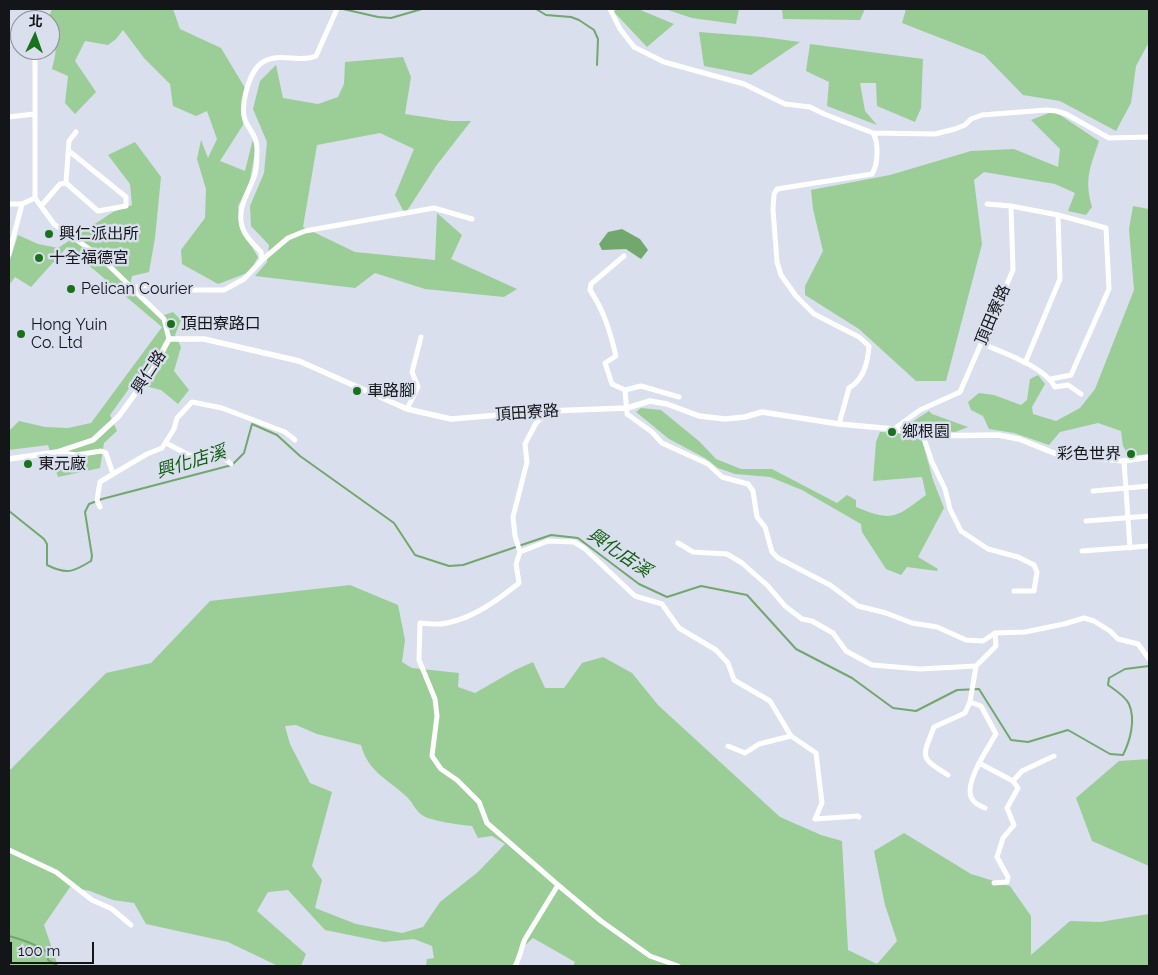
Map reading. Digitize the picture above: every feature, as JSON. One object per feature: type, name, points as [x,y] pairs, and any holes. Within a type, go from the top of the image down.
[{"type":"street","points":[[262,260],[261,252],[248,239],[241,223],[241,207],[256,171],[257,145],[253,132],[245,121],[242,108],[251,76],[259,65],[278,56],[310,58],[316,56],[337,9]]},
{"type":"street","points":[[610,9],[620,29],[634,47],[664,62],[744,84],[785,104],[810,107],[873,133],[935,134],[955,129],[971,119],[982,115],[1046,110],[1066,114],[1109,138],[1149,137]]},
{"type":"street","points":[[9,204],[22,204],[35,198],[35,60]]},
{"type":"street","points":[[9,117],[34,114]]},
{"type":"street","points":[[66,183],[70,140],[76,132]]},
{"type":"street","points":[[840,424],[849,388],[857,384],[869,358],[869,346],[859,337],[814,314],[796,296],[781,274],[777,262],[773,210],[774,194],[777,190],[872,174],[875,170],[877,139],[873,133]]},
{"type":"street","points":[[41,206],[60,184],[66,183],[98,210],[126,206],[126,197],[69,152]]},
{"type":"street","name":"興仁路","points":[[9,459],[57,452],[93,440],[119,416],[153,369],[169,339],[164,318],[98,255],[54,224],[35,198]]},
{"type":"street","points":[[9,254],[22,204]]},
{"type":"street","points":[[988,204],[1012,206],[1058,215],[1106,228],[1109,289],[1071,375],[1051,379]]},
{"type":"street","name":"頂田寮路","points":[[894,429],[920,410],[960,392],[1013,270],[1012,206]]},
{"type":"street","points":[[132,288],[147,285],[188,290],[224,290],[244,279],[262,260],[288,238],[305,231],[434,208],[472,219]]},
{"type":"street","points":[[1025,363],[1060,279],[1058,215]]},
{"type":"street","points":[[624,256],[591,284],[590,290],[599,304],[609,327],[616,356],[605,363],[612,384],[625,390],[641,386],[679,397]]},
{"type":"street","points":[[407,409],[418,386],[412,372],[421,337]]},
{"type":"street","name":"頂田寮路","points":[[169,339],[204,339],[299,361],[407,409],[451,419],[549,411],[627,408],[650,401],[666,404],[699,416],[725,419],[746,417],[762,412],[840,424],[894,429],[923,436],[998,435],[1019,439],[1059,455],[1124,461],[1149,457]]},
{"type":"street","points":[[981,343],[1025,363],[1051,379],[1055,387],[1068,386],[1080,394]]},
{"type":"street","points":[[625,390],[627,414],[652,432],[662,443],[708,464],[722,477],[748,484],[753,491],[757,517],[764,527],[772,552],[778,558],[830,585],[858,606],[886,613],[912,623],[937,627],[966,640],[982,641],[995,633],[1025,632],[1084,618],[1094,621],[1110,631],[1118,639],[1138,644],[1149,659]]},
{"type":"street","points":[[100,507],[97,500],[100,482],[147,454],[162,448],[174,429],[177,418],[192,402],[222,408],[285,432],[295,440]]},
{"type":"street","points":[[549,411],[536,423],[525,444],[527,462],[513,517],[515,536],[520,552],[516,564],[518,583],[467,618],[446,624],[420,624],[419,660],[435,699],[437,716],[432,756],[441,770],[457,780],[479,802],[487,823],[600,921],[650,956],[678,966]]},
{"type":"street","points":[[923,436],[932,462],[945,489],[950,510],[961,531],[988,549],[1018,557],[1034,565],[1037,572],[1034,591],[1014,591]]},
{"type":"street","points":[[166,443],[189,455],[222,456],[231,464]]},
{"type":"street","points":[[57,452],[76,455],[101,451],[106,453],[113,474]]},
{"type":"street","points":[[1124,461],[1130,548]]},
{"type":"street","points":[[1093,491],[1149,486]]},
{"type":"street","points":[[1086,520],[1149,516]]},
{"type":"street","points":[[520,552],[548,541],[574,542],[584,548],[635,596],[662,604],[679,628],[716,650],[728,663],[734,680],[770,701],[791,736],[816,754],[822,803],[816,819],[858,816],[858,818]]},
{"type":"street","points":[[678,544],[693,552],[727,554],[742,563],[768,586],[785,606],[802,619],[812,621],[833,633],[846,651],[872,665],[920,669],[976,666]]},
{"type":"street","points":[[1082,552],[1149,546]]},
{"type":"street","points":[[948,775],[929,763],[925,750],[934,727],[965,713],[970,702],[976,666],[996,646],[995,633]]},
{"type":"street","points":[[970,702],[981,706],[996,734],[979,763],[970,790],[971,798],[977,805],[985,808]]},
{"type":"street","points":[[728,746],[745,753],[759,744],[791,736]]},
{"type":"street","points":[[1013,781],[1022,771],[1054,756]]},
{"type":"street","points":[[979,763],[1013,781],[1018,788],[1007,808],[1014,825],[1003,838],[997,857],[1008,877],[1007,882],[994,883]]},
{"type":"street","points":[[9,850],[56,872],[92,900],[112,910],[130,925]]},
{"type":"street","points":[[515,966],[525,939],[558,885]]},
{"type":"shaded area","points":[[173,9],[180,29],[221,48],[245,88],[243,125],[220,161],[245,171],[253,139],[256,146],[249,185],[238,206],[241,229],[258,257],[250,272],[218,284],[182,264],[181,250],[205,218],[206,189],[197,159],[201,140],[208,158],[217,139],[207,111],[196,116],[173,106],[170,84],[144,58],[123,30],[108,45],[85,41],[75,61],[96,92],[75,114],[65,103],[68,76],[52,69],[54,60],[60,60],[60,10],[52,10]]},
{"type":"shaded area","points":[[616,9],[638,9],[674,24],[647,47],[614,12]]},
{"type":"shaded area","points":[[665,9],[739,9],[736,24],[692,18]]},
{"type":"shaded area","points":[[782,9],[865,9],[860,20],[783,19]]},
{"type":"shaded area","points":[[906,9],[1149,9],[1149,42],[1136,66],[1131,103],[1116,131],[1060,101],[1023,95],[984,55],[902,23]]},
{"type":"shaded area","points":[[699,32],[800,42],[751,75],[704,66]]},
{"type":"shaded area","points":[[810,44],[923,59],[921,108],[915,122],[877,106],[876,83],[860,83],[865,111],[877,125],[827,106],[829,82],[806,71]]},
{"type":"shaded area","points":[[403,57],[411,77],[405,114],[451,121],[471,121],[436,166],[405,214],[395,195],[414,149],[380,133],[317,145],[303,227],[355,252],[435,260],[437,213],[462,235],[451,259],[517,289],[504,297],[425,289],[375,273],[355,288],[255,276],[267,262],[269,245],[251,226],[250,206],[264,173],[267,142],[253,109],[260,81],[276,65],[283,98],[318,104],[338,97],[344,84],[345,62]]},
{"type":"shaded area","points":[[1054,111],[1099,141],[1088,181],[1092,207],[1086,215],[1068,211],[1075,193],[1055,184],[984,172],[974,180],[982,244],[946,381],[916,381],[859,329],[805,295],[805,286],[823,251],[813,209],[811,190],[890,175],[971,151],[1014,149],[1058,167],[1060,149],[1031,120]]},
{"type":"shaded area","points":[[135,142],[161,177],[155,238],[149,272],[132,276],[129,290],[159,317],[173,312],[181,320],[175,335],[181,347],[174,371],[189,390],[178,404],[161,390],[133,383],[110,415],[117,431],[104,443],[100,468],[58,477],[48,445],[9,450],[9,431],[19,421],[45,427],[68,428],[91,423],[162,327],[67,247],[31,287],[15,277],[9,285],[9,263],[18,235],[38,244],[58,248],[113,212],[132,205],[130,184],[108,155]]},
{"type":"shaded area","points":[[1133,206],[1149,209],[1149,454],[1129,456],[1123,446],[1121,431],[1098,423],[1060,432],[1049,445],[1014,433],[989,429],[983,416],[971,410],[968,402],[979,393],[994,395],[1021,405],[1027,400],[1030,379],[1038,375],[1045,384],[1032,407],[1033,414],[1056,421],[1080,408],[1095,389],[1134,290],[1129,229]]},
{"type":"shaded area","points":[[622,229],[640,239],[648,250],[641,259],[626,249],[602,250],[599,244],[608,232]]},
{"type":"shaded area","points":[[641,408],[661,410],[700,442],[716,459],[741,469],[772,469],[837,503],[847,495],[856,500],[856,507],[886,516],[900,513],[926,495],[922,477],[873,481],[876,442],[880,432],[898,433],[922,440],[933,480],[944,508],[918,557],[938,569],[937,571],[907,567],[901,575],[886,569],[862,532],[861,524],[802,490],[770,477],[735,474],[718,468],[705,458],[669,439],[636,412]]},
{"type":"shaded area","points":[[929,411],[932,414],[968,427],[955,432],[915,429],[909,424]]},
{"type":"shaded area","points":[[350,585],[398,605],[405,640],[402,662],[412,668],[459,673],[458,687],[475,693],[533,662],[545,688],[564,688],[582,663],[603,657],[632,673],[658,705],[780,817],[821,835],[842,841],[848,950],[877,964],[897,941],[885,905],[874,851],[904,833],[971,874],[1010,886],[1031,916],[1031,955],[1070,921],[1100,922],[1149,914],[1149,966],[573,966],[575,962],[533,938],[518,952],[513,966],[426,966],[427,959],[434,958],[432,946],[414,939],[384,942],[325,930],[288,890],[268,892],[257,911],[306,954],[301,966],[278,966],[228,942],[146,924],[134,903],[113,900],[90,891],[70,887],[44,925],[58,966],[9,966],[9,771],[106,673],[151,663],[210,601]],"holes":[[[296,725],[317,734],[361,745],[368,762],[374,769],[407,797],[422,815],[438,821],[472,826],[478,838],[492,836],[505,844],[478,872],[440,902],[423,927],[402,933],[356,924],[315,908],[322,880],[312,866],[332,792],[310,783],[290,744],[285,726]]]},
{"type":"shaded area","points":[[1149,759],[1149,866],[1092,841],[1076,798],[1119,761]]},
{"type":"waterway","points":[[343,9],[391,18],[422,9]]},
{"type":"waterway","points":[[536,9],[546,15],[571,17],[594,30],[598,39],[597,65]]},
{"type":"waterway","name":"興化店溪","points":[[9,511],[44,539],[47,544],[47,565],[65,571],[74,570],[91,561],[92,556],[85,512],[89,504],[232,465],[244,453],[252,424],[277,435],[300,456],[394,523],[415,555],[449,566],[463,565],[551,535],[578,538],[639,584],[667,597],[701,586],[747,595],[796,649],[852,678],[893,708],[916,711],[957,690],[979,689],[1011,740],[1028,742],[1068,730],[1110,754],[1123,755],[1131,730],[1131,710],[1125,698],[1108,685],[1109,678],[1125,669],[1149,666]]},
{"type":"waterway","points":[[9,936],[44,950],[48,953],[48,960],[58,966]]},
{"type":"place","name":"興仁派出所","points":[[49,234]]},
{"type":"place","name":"十全福德宮","points":[[39,258]]},
{"type":"place","name":"Pelican Courier","points":[[71,289]]},
{"type":"place","name":"頂田寮路口","points":[[171,324]]},
{"type":"place","name":"Hong Yuin Co. Ltd","points":[[21,334]]},
{"type":"place","name":"車路腳","points":[[357,391]]},
{"type":"place","name":"鄉根園","points":[[892,432]]},
{"type":"place","name":"彩色世界","points":[[1131,454]]},
{"type":"place","name":"東元廠","points":[[28,464]]}]
